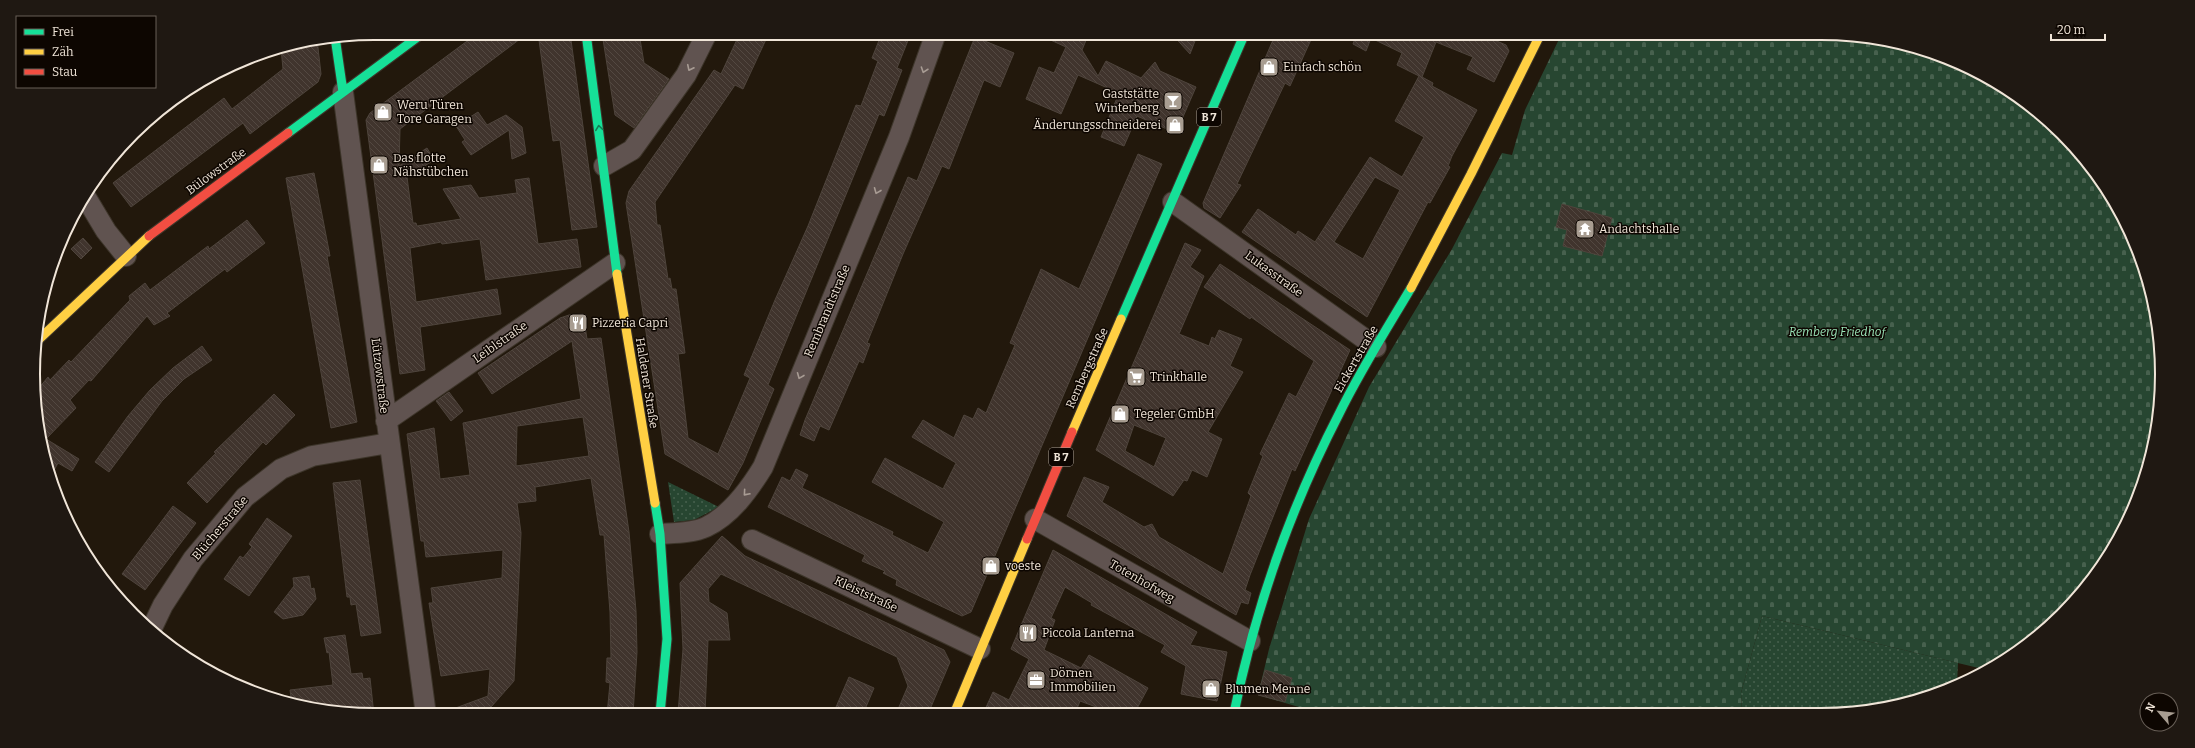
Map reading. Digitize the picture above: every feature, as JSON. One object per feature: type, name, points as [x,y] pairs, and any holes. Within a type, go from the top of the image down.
[{"type":"street","name":"Bülowstraße","points":[[42,337],[126,256],[156,230],[414,40]]},
{"type":"street","name":"Haldener Straße","points":[[587,40],[615,263],[660,534],[667,639],[661,708]]},
{"type":"street","points":[[604,166],[632,150],[686,74],[703,40]]},
{"type":"street","name":"Rembrandtstraße","points":[[660,534],[706,527],[725,514],[748,493],[763,467],[899,137],[934,40]]},
{"type":"street","name":"Rembergstraße","points":[[956,708],[1034,519],[1173,202],[1242,40]]},
{"type":"street","name":"Eickertstraße","points":[[1235,708],[1250,641],[1275,565],[1305,486],[1342,407],[1427,260],[1537,40]]},
{"type":"street","name":"Lützowstraße","points":[[336,42],[425,708]]},
{"type":"street","points":[[88,201],[106,231],[126,256]]},
{"type":"street","name":"Lukasstraße","points":[[1173,202],[1376,347]]},
{"type":"street","name":"Leiblstraße","points":[[386,421],[615,263]]},
{"type":"street","name":"Blücherstraße","points":[[154,625],[163,605],[193,559],[245,496],[281,469],[312,456],[389,443]]},
{"type":"street","name":"Totenhofweg","points":[[1034,519],[1250,641]]},
{"type":"street","name":"Kleiststraße","points":[[752,540],[980,649]]},
{"type":"green space","name":"Remberg Friedhof","points":[[1559,40],[1821,40],[1886,46],[1907,51],[1949,65],[1969,74],[2007,96],[2041,123],[2072,154],[2086,171],[2099,188],[2121,226],[2130,246],[2144,288],[2149,309],[2154,352],[2154,396],[2149,439],[2144,460],[2130,502],[2121,522],[2099,560],[2072,594],[2041,625],[2024,639],[2007,652],[1979,668],[1762,616],[1741,693],[1742,708],[1302,708],[1258,695],[1269,649],[1309,519],[1369,387],[1452,249],[1502,153],[1512,155],[1525,110]]},
{"type":"green space","points":[[668,482],[719,507],[694,520],[674,522]]},
{"type":"green space","points":[[1762,616],[1958,663],[1957,679],[1907,697],[1865,705],[1821,708],[1742,708],[1741,693]]},
{"type":"building","points":[[469,40],[519,40],[400,129],[399,166],[427,148],[434,160],[407,177],[413,223],[416,223],[417,226],[461,219],[443,189],[471,185],[479,198],[517,193],[515,180],[529,178],[538,244],[577,239],[581,267],[486,280],[480,239],[442,244],[441,242],[410,248],[416,302],[497,289],[501,314],[420,327],[425,370],[400,374],[366,120],[370,113]]},
{"type":"building","points":[[539,40],[571,40],[597,227],[572,230],[560,140],[553,141]]},
{"type":"building","points":[[603,40],[640,40],[644,63],[669,79],[634,128],[615,115]]},
{"type":"building","points":[[737,40],[766,40],[743,89],[735,85],[655,202],[657,225],[660,225],[668,279],[670,278],[672,289],[676,289],[685,353],[678,354],[688,438],[718,454],[750,378],[744,375],[808,226],[856,105],[861,106],[878,61],[872,58],[879,40],[908,40],[897,68],[902,70],[884,116],[879,114],[768,385],[774,389],[743,463],[728,490],[665,454],[626,203],[629,191],[714,70],[721,74]]},
{"type":"building","points":[[974,40],[982,40],[1014,53],[1000,87],[984,80],[949,169],[942,166],[903,254],[867,343],[870,344],[863,363],[859,361],[829,430],[820,426],[814,441],[800,435],[805,420],[908,177],[917,181]]},
{"type":"building","points":[[1050,40],[1086,40],[1082,50],[1098,76],[1106,61],[1141,78],[1155,62],[1160,71],[1196,87],[1176,133],[1137,116],[1124,146],[1101,137],[1119,93],[1078,75],[1061,114],[1026,99],[1039,67],[1054,73],[1066,47]]},
{"type":"building","points":[[1177,40],[1195,40],[1190,54]]},
{"type":"building","points":[[1273,40],[1311,40],[1290,86],[1285,83],[1237,184],[1241,185],[1220,218],[1204,208],[1203,203]]},
{"type":"building","points":[[1354,40],[1370,40],[1366,51],[1353,44]]},
{"type":"building","points":[[1375,40],[1494,40],[1506,45],[1509,51],[1494,82],[1467,69],[1473,57],[1436,42],[1422,77],[1433,83],[1432,86],[1477,110],[1452,156],[1448,166],[1450,167],[1430,203],[1428,202],[1367,317],[1242,232],[1258,209],[1296,235],[1298,231],[1315,242],[1370,157],[1402,177],[1424,137],[1395,121],[1419,76],[1397,65],[1402,53]],"holes":[[[1375,177],[1400,190],[1363,259],[1334,242]]]},
{"type":"building","points":[[318,45],[321,74],[318,82],[250,134],[243,123],[131,207],[113,183],[224,98],[232,109],[283,69],[281,53]]},
{"type":"building","points":[[478,112],[487,125],[506,115],[522,127],[526,153],[512,159],[509,130],[471,155],[462,142],[465,140],[456,126]]},
{"type":"building","points":[[1138,154],[1162,164],[971,612],[962,616],[896,585],[897,580],[883,573],[885,571],[862,561],[865,555],[768,507],[782,477],[790,481],[796,469],[808,475],[802,488],[893,532],[892,535],[928,553],[944,522],[872,482],[885,458],[943,489],[956,463],[912,437],[923,420],[954,438],[964,415],[973,419],[978,408],[986,413],[1015,345],[1010,343],[1041,269],[1079,289]]},
{"type":"building","points":[[314,173],[330,256],[327,256],[357,422],[331,428],[286,178]]},
{"type":"building","name":"Andachtshalle","points":[[1562,204],[1612,218],[1602,256],[1563,246],[1567,230],[1556,227]]},
{"type":"building","points":[[247,220],[265,243],[227,272],[225,269],[167,313],[170,316],[154,325],[147,316],[91,381],[89,380],[70,400],[76,408],[46,439],[41,386],[48,377],[50,380],[69,360],[71,362],[130,300],[129,296],[145,283],[150,290],[208,246],[209,249]]},
{"type":"building","points":[[83,238],[92,248],[81,259],[71,249]]},
{"type":"building","points":[[1185,243],[1201,250],[1190,267],[1204,276],[1179,334],[1209,346],[1212,337],[1215,339],[1219,330],[1242,339],[1230,366],[1243,372],[1208,432],[1222,439],[1207,477],[1192,470],[1187,481],[1184,480],[1173,496],[1096,450]],"holes":[[[1134,425],[1166,438],[1154,467],[1125,451]]]},
{"type":"building","points":[[1220,264],[1350,350],[1295,471],[1292,469],[1245,590],[1251,593],[1248,604],[1241,602],[1236,615],[1067,516],[1084,477],[1109,487],[1102,502],[1144,527],[1152,524],[1159,537],[1223,574],[1251,496],[1248,493],[1263,456],[1260,454],[1289,393],[1296,397],[1314,361],[1251,317],[1250,319],[1204,287]]},
{"type":"building","points":[[583,314],[587,339],[601,338],[629,532],[636,611],[637,652],[633,708],[608,708],[610,683],[606,682],[607,658],[611,658],[610,612],[604,535],[600,535],[591,478],[535,487],[536,501],[517,503],[521,533],[514,681],[490,708],[456,708],[488,696],[490,669],[441,676],[429,603],[433,603],[431,588],[502,578],[503,550],[426,557],[424,541],[421,541],[407,434],[434,428],[440,479],[470,475],[463,423],[581,399],[572,341],[492,394],[478,373],[560,318],[569,315]],"holes":[[[583,417],[589,456],[516,466],[517,426]]]},
{"type":"building","points":[[202,346],[212,360],[184,379],[162,401],[109,472],[95,462],[128,416],[150,390],[173,368]]},
{"type":"building","points":[[449,392],[463,411],[451,421],[436,401]]},
{"type":"building","points":[[274,394],[295,415],[266,445],[263,442],[207,503],[187,483],[216,453],[214,452]]},
{"type":"building","points":[[46,439],[79,459],[72,471],[58,463],[54,470]]},
{"type":"building","points":[[360,480],[381,633],[361,636],[356,604],[351,605],[350,597],[347,597],[333,483]]},
{"type":"building","points":[[173,506],[196,523],[145,590],[122,574]]},
{"type":"building","points":[[267,518],[292,536],[249,596],[224,579],[240,556],[243,558],[252,547],[249,544]]},
{"type":"building","points":[[722,536],[745,556],[944,650],[950,662],[931,708],[899,708],[908,686],[897,657],[721,574],[708,589],[709,602],[727,613],[730,640],[708,640],[705,708],[678,708],[683,649],[680,583]]},
{"type":"building","points":[[1053,550],[1197,632],[1190,645],[1227,652],[1217,701],[1181,694],[1186,666],[1161,652],[1165,645],[1091,605],[1092,603],[1065,587],[1051,618],[1055,620],[1044,650],[1081,668],[1089,655],[1148,688],[1137,708],[1099,708],[1080,701],[1077,708],[1031,708],[1024,705],[1030,708],[986,708],[993,692],[1009,700],[1029,659],[1011,649]]},
{"type":"building","points":[[309,576],[311,589],[314,588],[316,599],[303,615],[283,619],[274,612],[294,586],[293,578]]},
{"type":"building","points":[[345,635],[351,674],[362,673],[363,679],[370,678],[373,708],[330,705],[291,698],[290,690],[333,685],[329,652],[327,653],[324,638]]},
{"type":"building","points":[[1265,670],[1292,678],[1285,702],[1258,695]]},
{"type":"building","points":[[849,677],[874,688],[866,708],[836,708]]},
{"type":"traffic: fast","points":[[288,133],[414,40]]},
{"type":"traffic: fast","points":[[587,40],[617,274]]},
{"type":"traffic: fast","points":[[1121,319],[1242,40]]},
{"type":"traffic: fast","points":[[336,42],[343,92]]},
{"type":"traffic: fast","points":[[1235,708],[1252,636],[1276,560],[1305,486],[1347,398],[1411,288]]},
{"type":"traffic: fast","points":[[655,503],[660,534],[667,639],[661,708]]},
{"type":"traffic: slow","points":[[1411,288],[1471,174],[1538,40]]},
{"type":"traffic: slow","points":[[42,336],[149,236]]},
{"type":"traffic: slow","points":[[617,274],[655,503]]},
{"type":"traffic: slow","points":[[1072,432],[1121,319]]},
{"type":"traffic: slow","points":[[957,708],[1027,539]]},
{"type":"traffic: jam","points":[[149,236],[288,133]]},
{"type":"traffic: jam","points":[[1027,539],[1072,432]]},
{"type":"place","name":"Einfach schön","points":[[1269,67]]},
{"type":"place","name":"Gaststätte Winterberg","points":[[1173,101]]},
{"type":"place","name":"Weru Türen Tore Garagen","points":[[383,112]]},
{"type":"place","name":"Änderungsschneiderei","points":[[1175,125]]},
{"type":"place","name":"Das flotte Nähstübchen","points":[[379,165]]},
{"type":"place","name":"Andachtshalle","points":[[1585,229]]},
{"type":"place","name":"Pizzeria Capri","points":[[578,323]]},
{"type":"place","name":"Trinkhalle","points":[[1136,377]]},
{"type":"place","name":"Tegeler GmbH","points":[[1120,414]]},
{"type":"place","name":"voeste","points":[[991,566]]},
{"type":"place","name":"Piccola Lanterna","points":[[1028,633]]},
{"type":"place","name":"Dörnen Immobilien","points":[[1036,680]]},
{"type":"place","name":"Blumen Menne","points":[[1211,689]]}]
